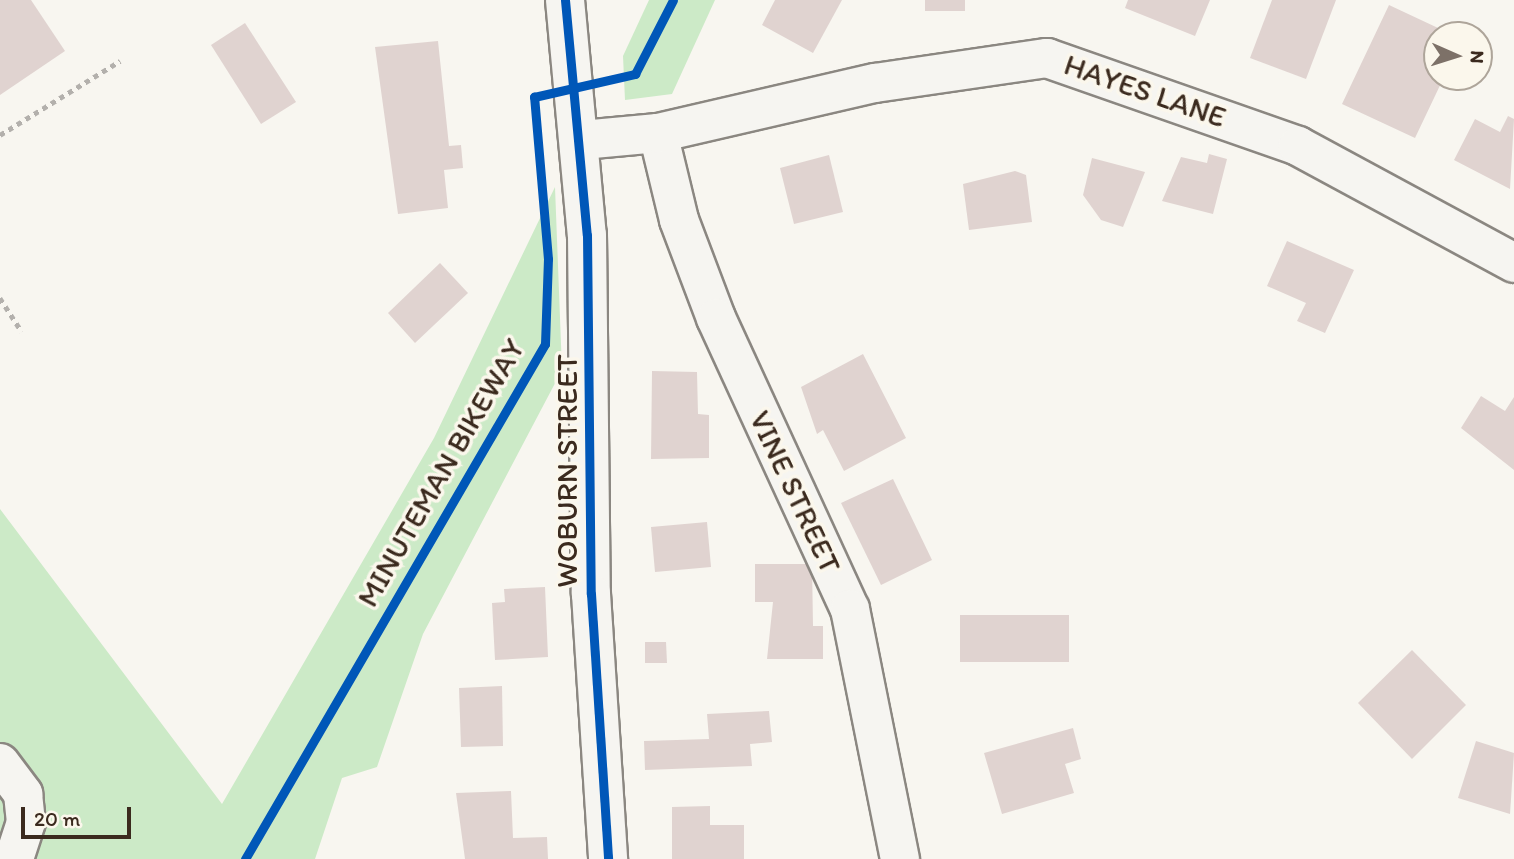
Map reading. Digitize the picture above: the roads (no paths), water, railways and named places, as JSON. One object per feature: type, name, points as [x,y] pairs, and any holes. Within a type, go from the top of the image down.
[{"type":"street","name":"WOBURN STREET","points":[[565,0],[582,140],[592,594],[608,859]]},
{"type":"street","name":"HAYES LANE","points":[[582,140],[658,133],[885,81],[1047,58],[1298,146],[1514,263]]},
{"type":"street","name":"VINE STREET","points":[[658,133],[699,276],[850,609],[900,859]]},
{"type":"street","points":[[0,763],[23,794],[26,822],[14,859]]}]
